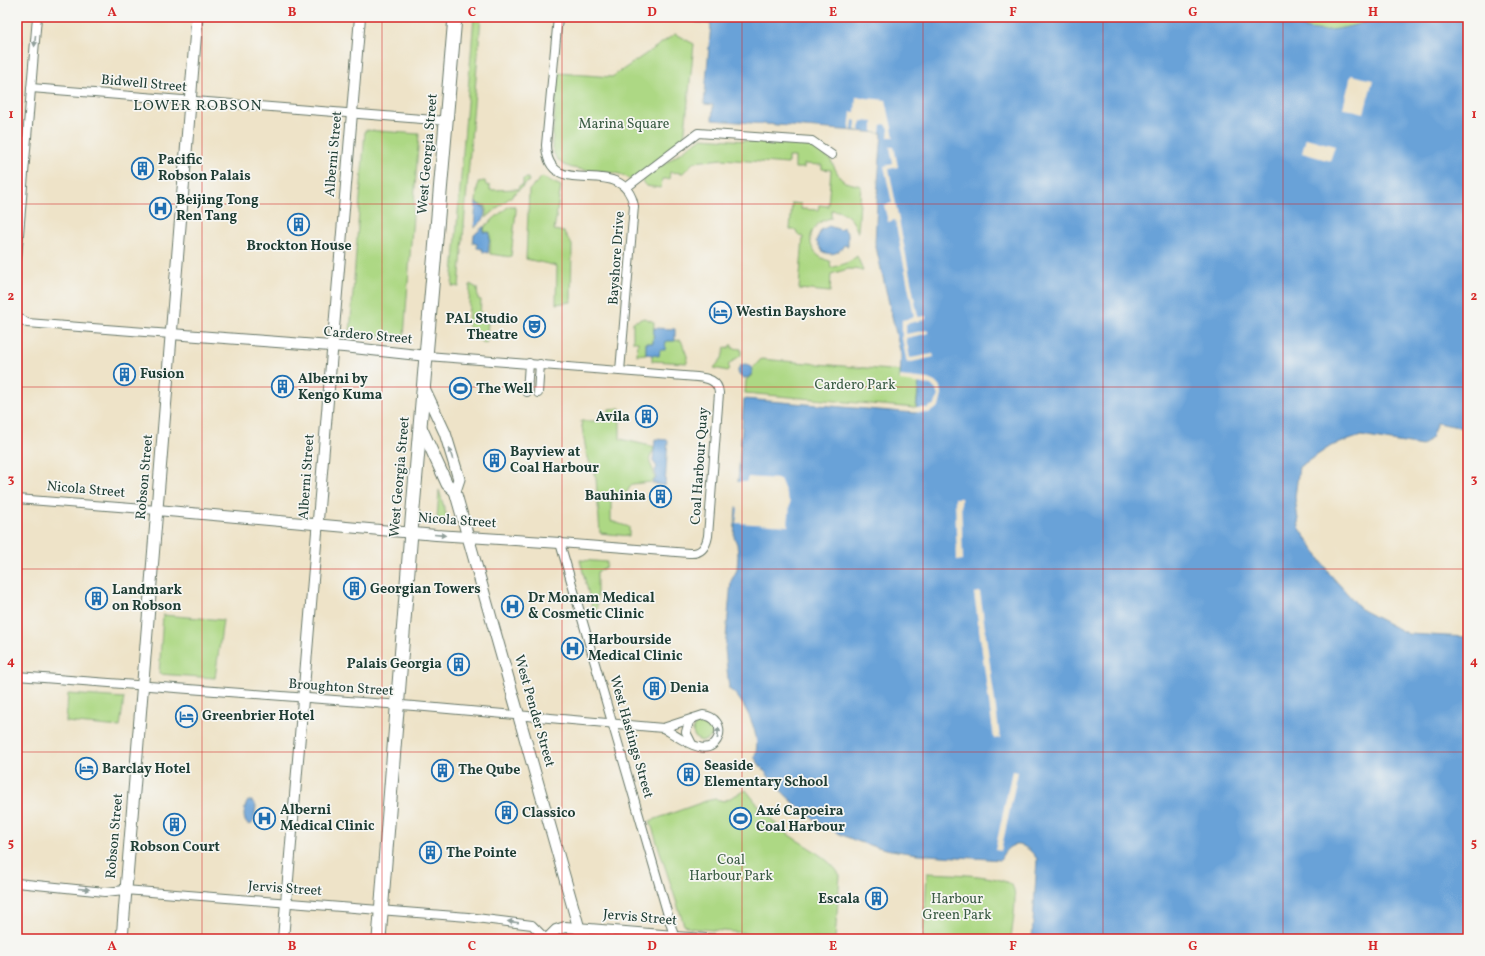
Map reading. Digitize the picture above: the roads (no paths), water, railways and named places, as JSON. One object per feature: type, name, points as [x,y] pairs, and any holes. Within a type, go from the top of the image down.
[{"type":"highway","name":"West Georgia Street","points":[[379,939],[411,532],[455,17]]},
{"type":"main road","name":"Robson Street","points":[[122,939],[197,17]]},
{"type":"main road","name":"West Pender Street","points":[[424,388],[445,433],[459,480],[455,491]]},
{"type":"main road","name":"West Pender Street","points":[[420,425],[447,484],[455,491],[582,939]]},
{"type":"street","points":[[17,258],[37,17]]},
{"type":"street","name":"Alberni Street","points":[[283,939],[318,524],[331,346],[360,17]]},
{"type":"street","points":[[558,17],[546,145],[548,159],[556,169],[563,174],[618,180],[627,187],[698,133],[812,141],[832,155]]},
{"type":"street","name":"Bidwell Street","points":[[31,88],[447,121]]},
{"type":"street","name":"Bayshore Drive","points":[[620,371],[634,206],[632,196],[627,187]]},
{"type":"street","name":"Cardero Street","points":[[17,316],[27,323],[331,346],[427,356],[704,378],[716,384]]},
{"type":"street","points":[[527,392],[529,363]]},
{"type":"street","points":[[538,393],[540,364]]},
{"type":"street","name":"Coal Harbour Quay","points":[[702,549],[705,546],[708,536],[719,392],[716,384]]},
{"type":"street","name":"Nicola Street","points":[[17,499],[468,537],[689,553],[695,553],[702,549]]},
{"type":"street","name":"West Hastings Street","points":[[560,543],[674,937]]},
{"type":"street","name":"Broughton Street","points":[[17,676],[397,705],[520,717],[663,728],[698,716]]},
{"type":"street","points":[[708,715],[715,720],[719,727],[717,741],[711,746],[703,748],[695,746],[688,737],[687,727],[689,722],[698,716],[708,715]]},
{"type":"street","name":"Broughton Street","points":[[663,728],[695,746]]},
{"type":"street","name":"Jervis Street","points":[[17,883],[115,893],[126,890],[468,917],[529,924],[538,930],[546,939],[556,930],[565,926],[674,937],[722,939]]},
{"type":"water","points":[[1400,16],[1468,17],[1468,424],[1464,428],[1437,423],[1431,438],[1422,446],[1361,436],[1331,446],[1299,467],[1295,497],[1299,527],[1329,573],[1362,610],[1408,634],[1468,637],[1468,939],[1032,939],[1037,859],[1027,849],[1017,845],[1012,846],[1008,848],[1000,860],[920,854],[889,850],[873,846],[837,833],[821,823],[791,800],[765,772],[754,757],[756,740],[751,720],[741,701],[729,689],[725,649],[731,581],[737,570],[737,544],[734,537],[744,399],[916,413],[919,382],[900,379],[901,355],[875,243],[882,133],[712,120],[713,105],[704,104],[711,24],[696,22],[696,17],[1286,17],[1299,25],[1311,29],[1324,30],[1337,29],[1378,19]]},
{"type":"water","points":[[476,202],[480,206],[485,207],[484,219],[474,228]]},
{"type":"water","points":[[484,226],[483,232],[490,233],[488,253],[477,248],[477,244],[473,243],[474,235]]},
{"type":"water","points":[[829,226],[841,230],[843,227],[848,234],[848,246],[844,245],[838,252],[833,254],[823,252],[816,241],[821,230]]},
{"type":"water","points":[[654,328],[675,329],[675,341],[666,341],[665,350],[660,350],[659,356],[646,354],[646,343],[653,343]]},
{"type":"water","points":[[742,364],[748,364],[752,368],[752,374],[748,378],[742,378],[738,374],[738,368]]},
{"type":"water","points":[[655,439],[668,440],[665,486],[652,483],[656,477],[655,471],[657,467],[653,461]]},
{"type":"water","points":[[248,801],[252,801],[256,806],[254,821],[251,825],[247,824],[244,819]]},
{"type":"place","name":"Pacific Robson Palais","points":[[142,168]]},
{"type":"place","name":"Beijing Tong Ren Tang","points":[[161,208]]},
{"type":"place","name":"Brockton House","points":[[299,224]]},
{"type":"place","name":"Westin Bayshore","points":[[721,312]]},
{"type":"place","name":"PAL Studio Theatre","points":[[534,327]]},
{"type":"place","name":"Fusion","points":[[124,374]]},
{"type":"place","name":"Alberni by Kengo Kuma","points":[[282,387]]},
{"type":"place","name":"The Well","points":[[461,389]]},
{"type":"place","name":"Avila","points":[[646,417]]},
{"type":"place","name":"Bayview at Coal Harbour","points":[[494,460]]},
{"type":"place","name":"Bauhinia","points":[[661,496]]},
{"type":"place","name":"Georgian Towers","points":[[355,589]]},
{"type":"place","name":"Landmark on Robson","points":[[96,598]]},
{"type":"place","name":"Dr Monam Medical & Cosmetic Clinic","points":[[512,606]]},
{"type":"place","name":"Harbourside Medical Clinic","points":[[573,648]]},
{"type":"place","name":"Palais Georgia","points":[[458,664]]},
{"type":"place","name":"Denia","points":[[655,688]]},
{"type":"place","name":"Greenbrier Hotel","points":[[186,716]]},
{"type":"place","name":"Barclay Hotel","points":[[87,769]]},
{"type":"place","name":"The Qube","points":[[443,770]]},
{"type":"place","name":"Seaside Elementary School","points":[[688,774]]},
{"type":"place","name":"Classico","points":[[507,813]]},
{"type":"place","name":"Alberni Medical Clinic","points":[[265,818]]},
{"type":"place","name":"Axé Capoeira Coal Harbour","points":[[741,819]]},
{"type":"place","name":"Robson Court","points":[[175,825]]},
{"type":"place","name":"The Pointe","points":[[431,853]]},
{"type":"place","name":"Escala","points":[[876,899]]},
{"type":"district","name":"LOWER ROBSON","points":[[198,106]]},
{"type":"park label","name":"Marina Square","points":[[624,124]]},
{"type":"park label","name":"Cardero Park","points":[[855,385]]},
{"type":"park label","name":"Coal Harbour Park","points":[[731,868]]},
{"type":"park label","name":"Harbour Green Park","points":[[957,908]]}]
